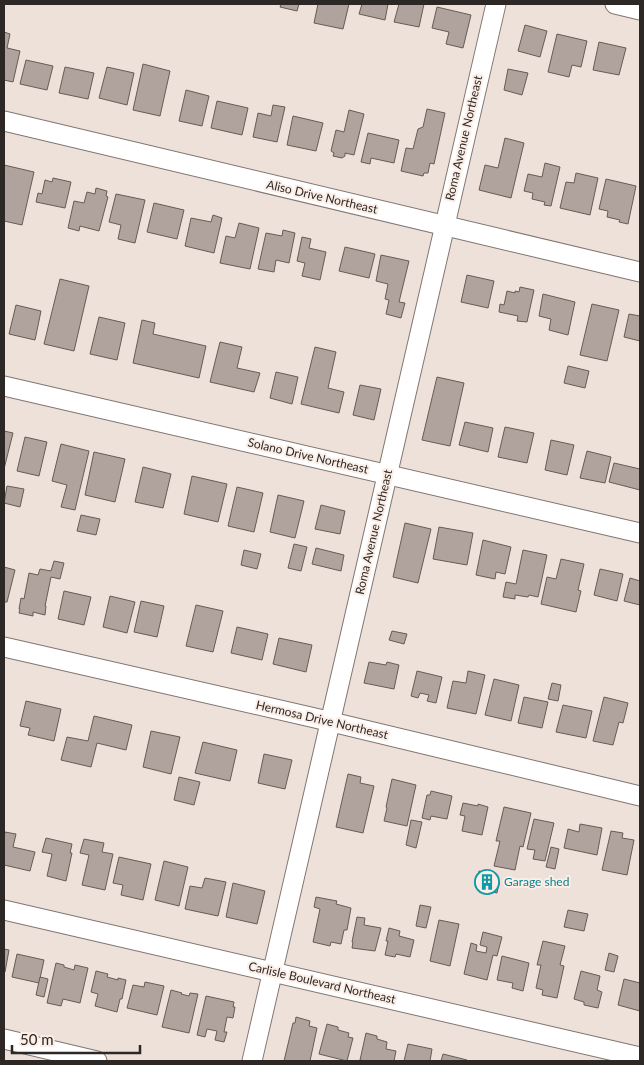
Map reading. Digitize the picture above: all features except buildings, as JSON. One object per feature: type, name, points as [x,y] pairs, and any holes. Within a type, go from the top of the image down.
[{"type":"street","name":"Roma Avenue Northeast","points":[[252,1061],[496,4]]},
{"type":"street","points":[[615,4],[640,10]]},
{"type":"street","name":"Aliso Drive Northeast","points":[[4,121],[640,272]]},
{"type":"street","name":"Solano Drive Northeast","points":[[4,386],[640,533]]},
{"type":"street","name":"Hermosa Drive Northeast","points":[[4,647],[640,796]]},
{"type":"street","name":"Carlisle Boulevard Northeast","points":[[4,910],[640,1056]]},
{"type":"street","points":[[4,1039],[96,1061]]},
{"type":"place","name":"Garage shed","points":[[487,882]]}]
